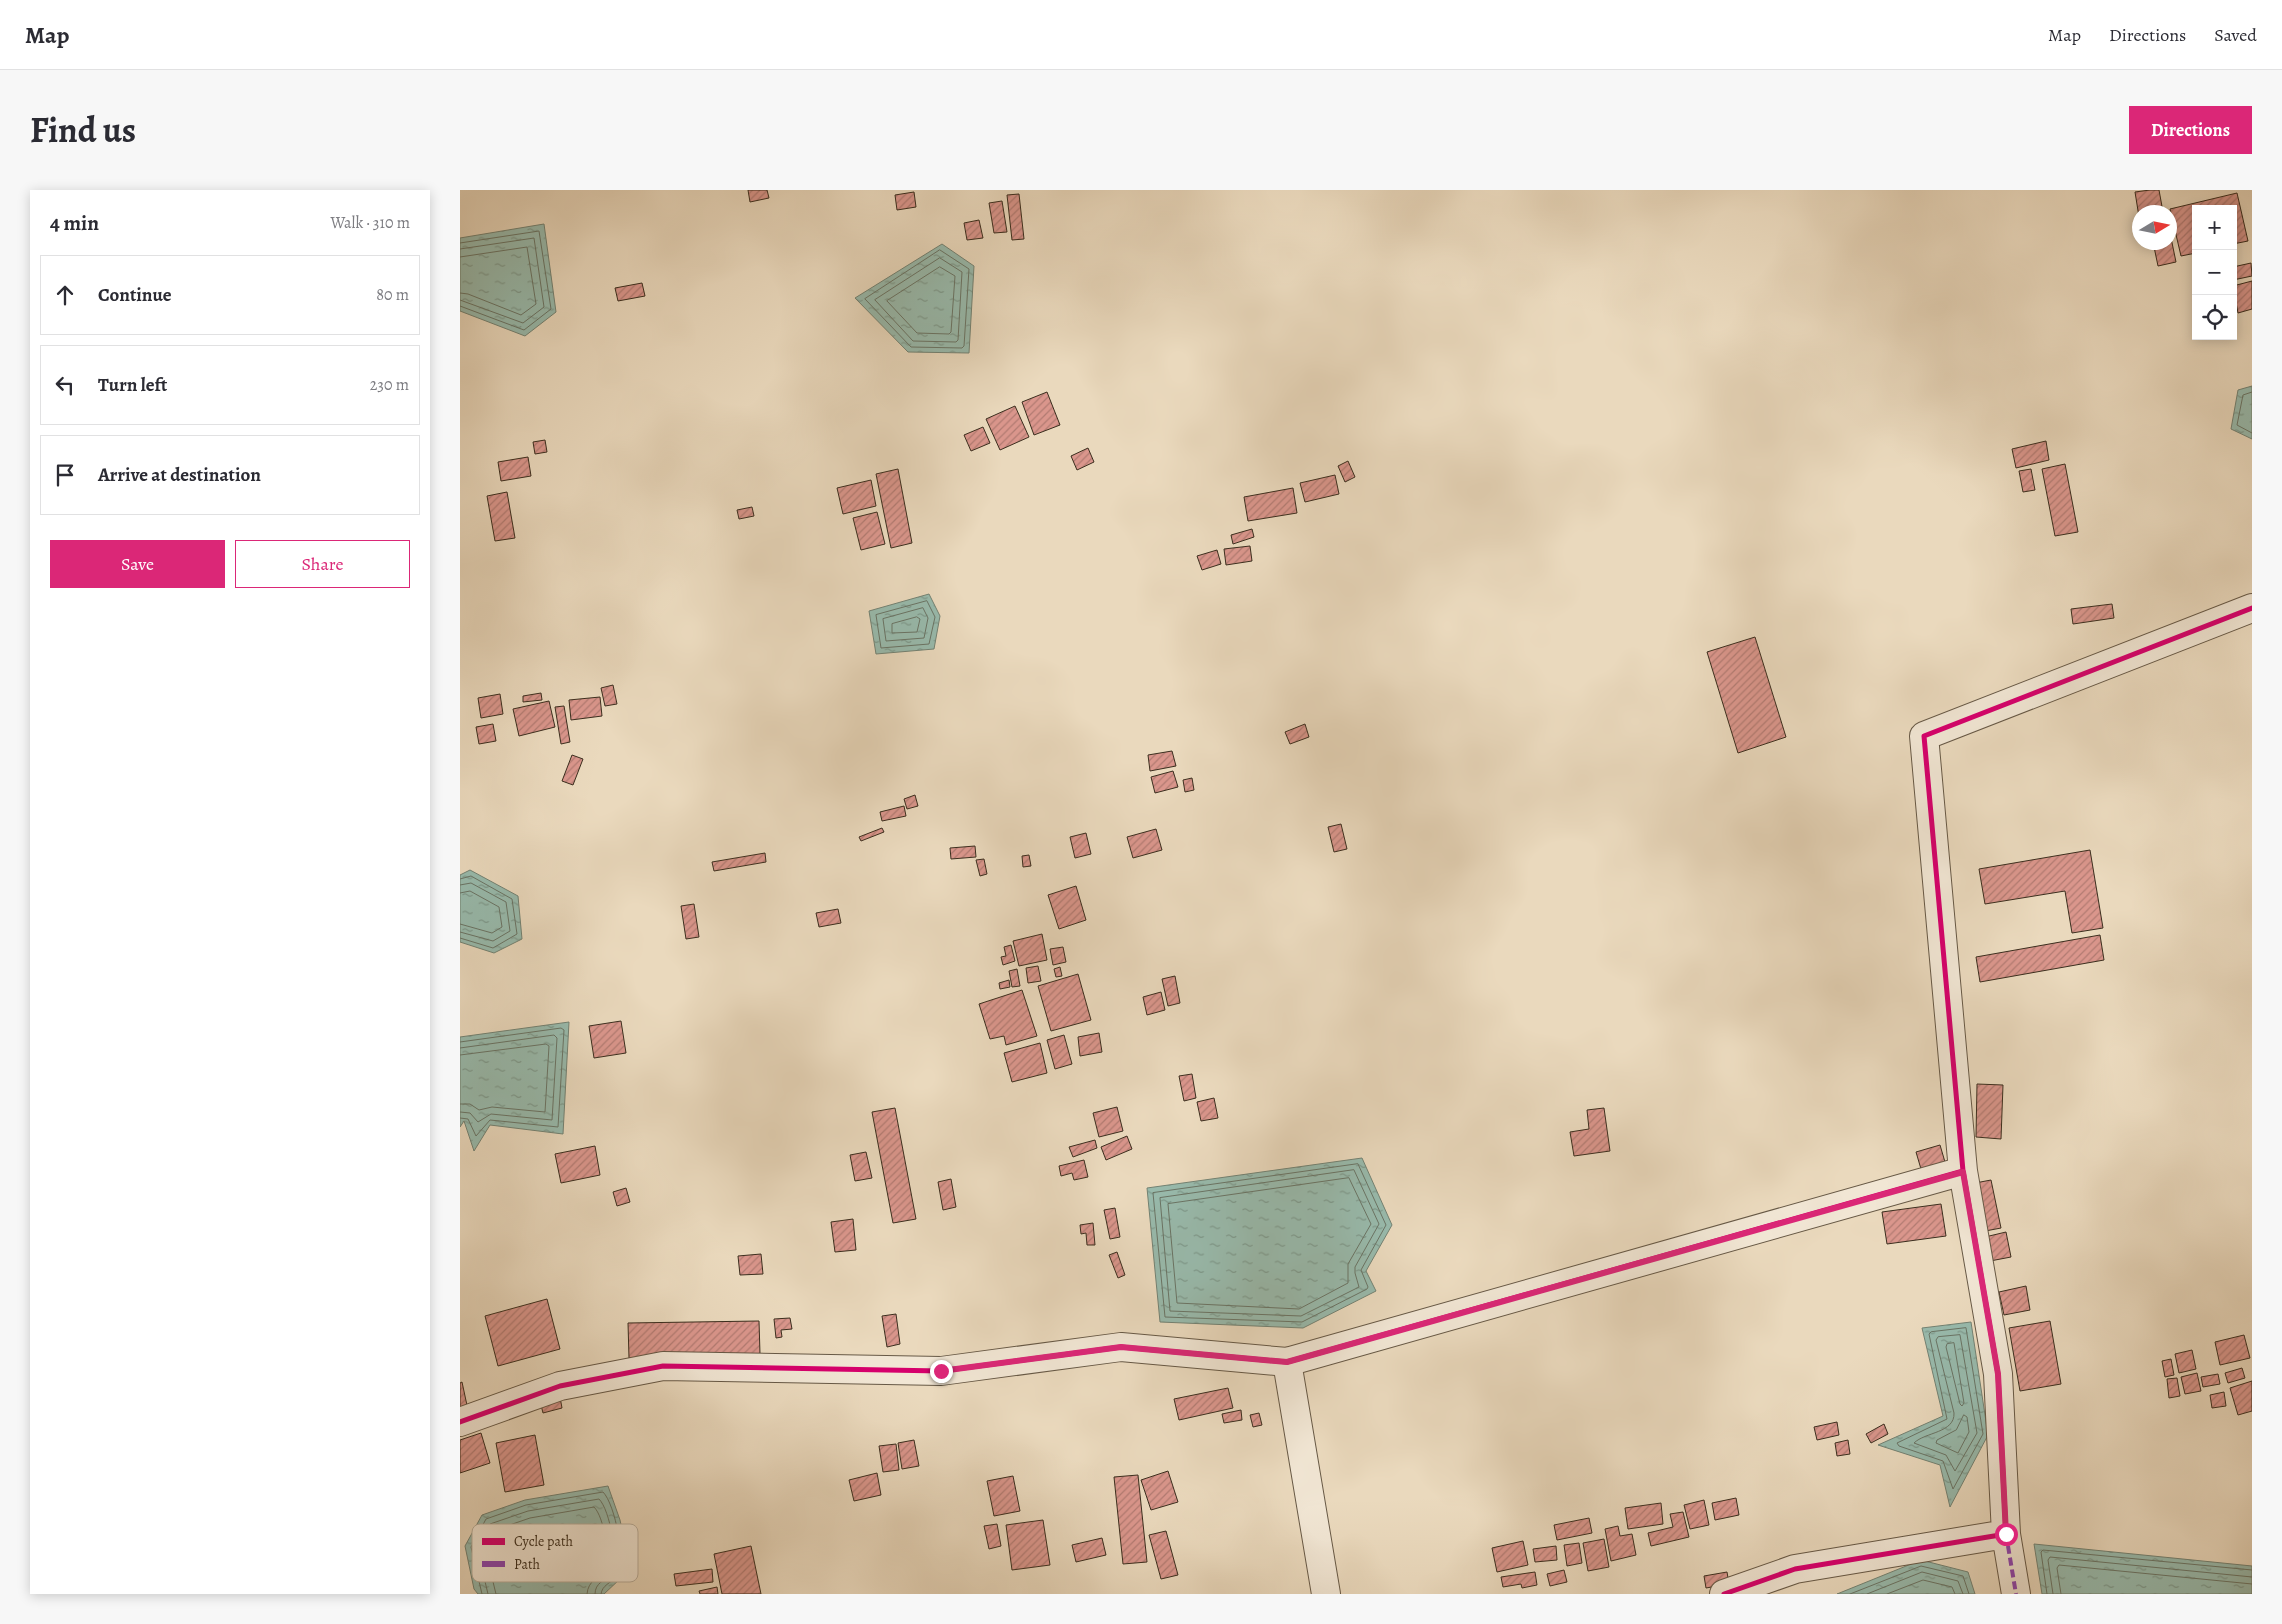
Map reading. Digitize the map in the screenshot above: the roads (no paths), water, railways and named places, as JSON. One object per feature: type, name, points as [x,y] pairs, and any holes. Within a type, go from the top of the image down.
[{"type":"street","points":[[2016,1594],[2006,1534],[1998,1374],[1963,1172],[1924,736],[2252,608]]},
{"type":"street","points":[[460,1422],[560,1386],[663,1366],[941,1371],[1121,1347],[1287,1362],[1963,1172]]},
{"type":"street","points":[[1287,1362],[1326,1594]]},
{"type":"street","points":[[1724,1594],[1795,1569],[2006,1534]]},
{"type":"water","points":[[544,224],[556,312],[525,336],[460,311],[460,238]]},
{"type":"water","points":[[942,244],[974,266],[969,353],[908,352],[855,298]]},
{"type":"water","points":[[2252,386],[2252,439],[2231,429],[2238,390]]},
{"type":"water","points":[[929,594],[940,616],[934,649],[876,654],[869,611]]},
{"type":"water","points":[[470,870],[518,896],[522,939],[494,953],[460,942],[460,875]]},
{"type":"water","points":[[569,1022],[563,1134],[490,1125],[474,1151],[464,1121],[460,1127],[460,1037]]},
{"type":"water","points":[[1362,1158],[1392,1225],[1366,1271],[1376,1291],[1303,1328],[1160,1322],[1147,1188]]},
{"type":"water","points":[[1971,1322],[1988,1435],[1950,1507],[1940,1465],[1878,1445],[1943,1416],[1922,1328]]},
{"type":"water","points":[[608,1486],[621,1524],[477,1524],[482,1515],[525,1500]]},
{"type":"water","points":[[472,1533],[472,1579],[465,1546]]},
{"type":"water","points":[[2034,1544],[2252,1566],[2252,1594],[2042,1594]]},
{"type":"water","points":[[1921,1560],[1968,1572],[1975,1594],[1837,1594]]},
{"type":"water","points":[[473,1582],[617,1582],[604,1594],[478,1594],[474,1589]]}]
